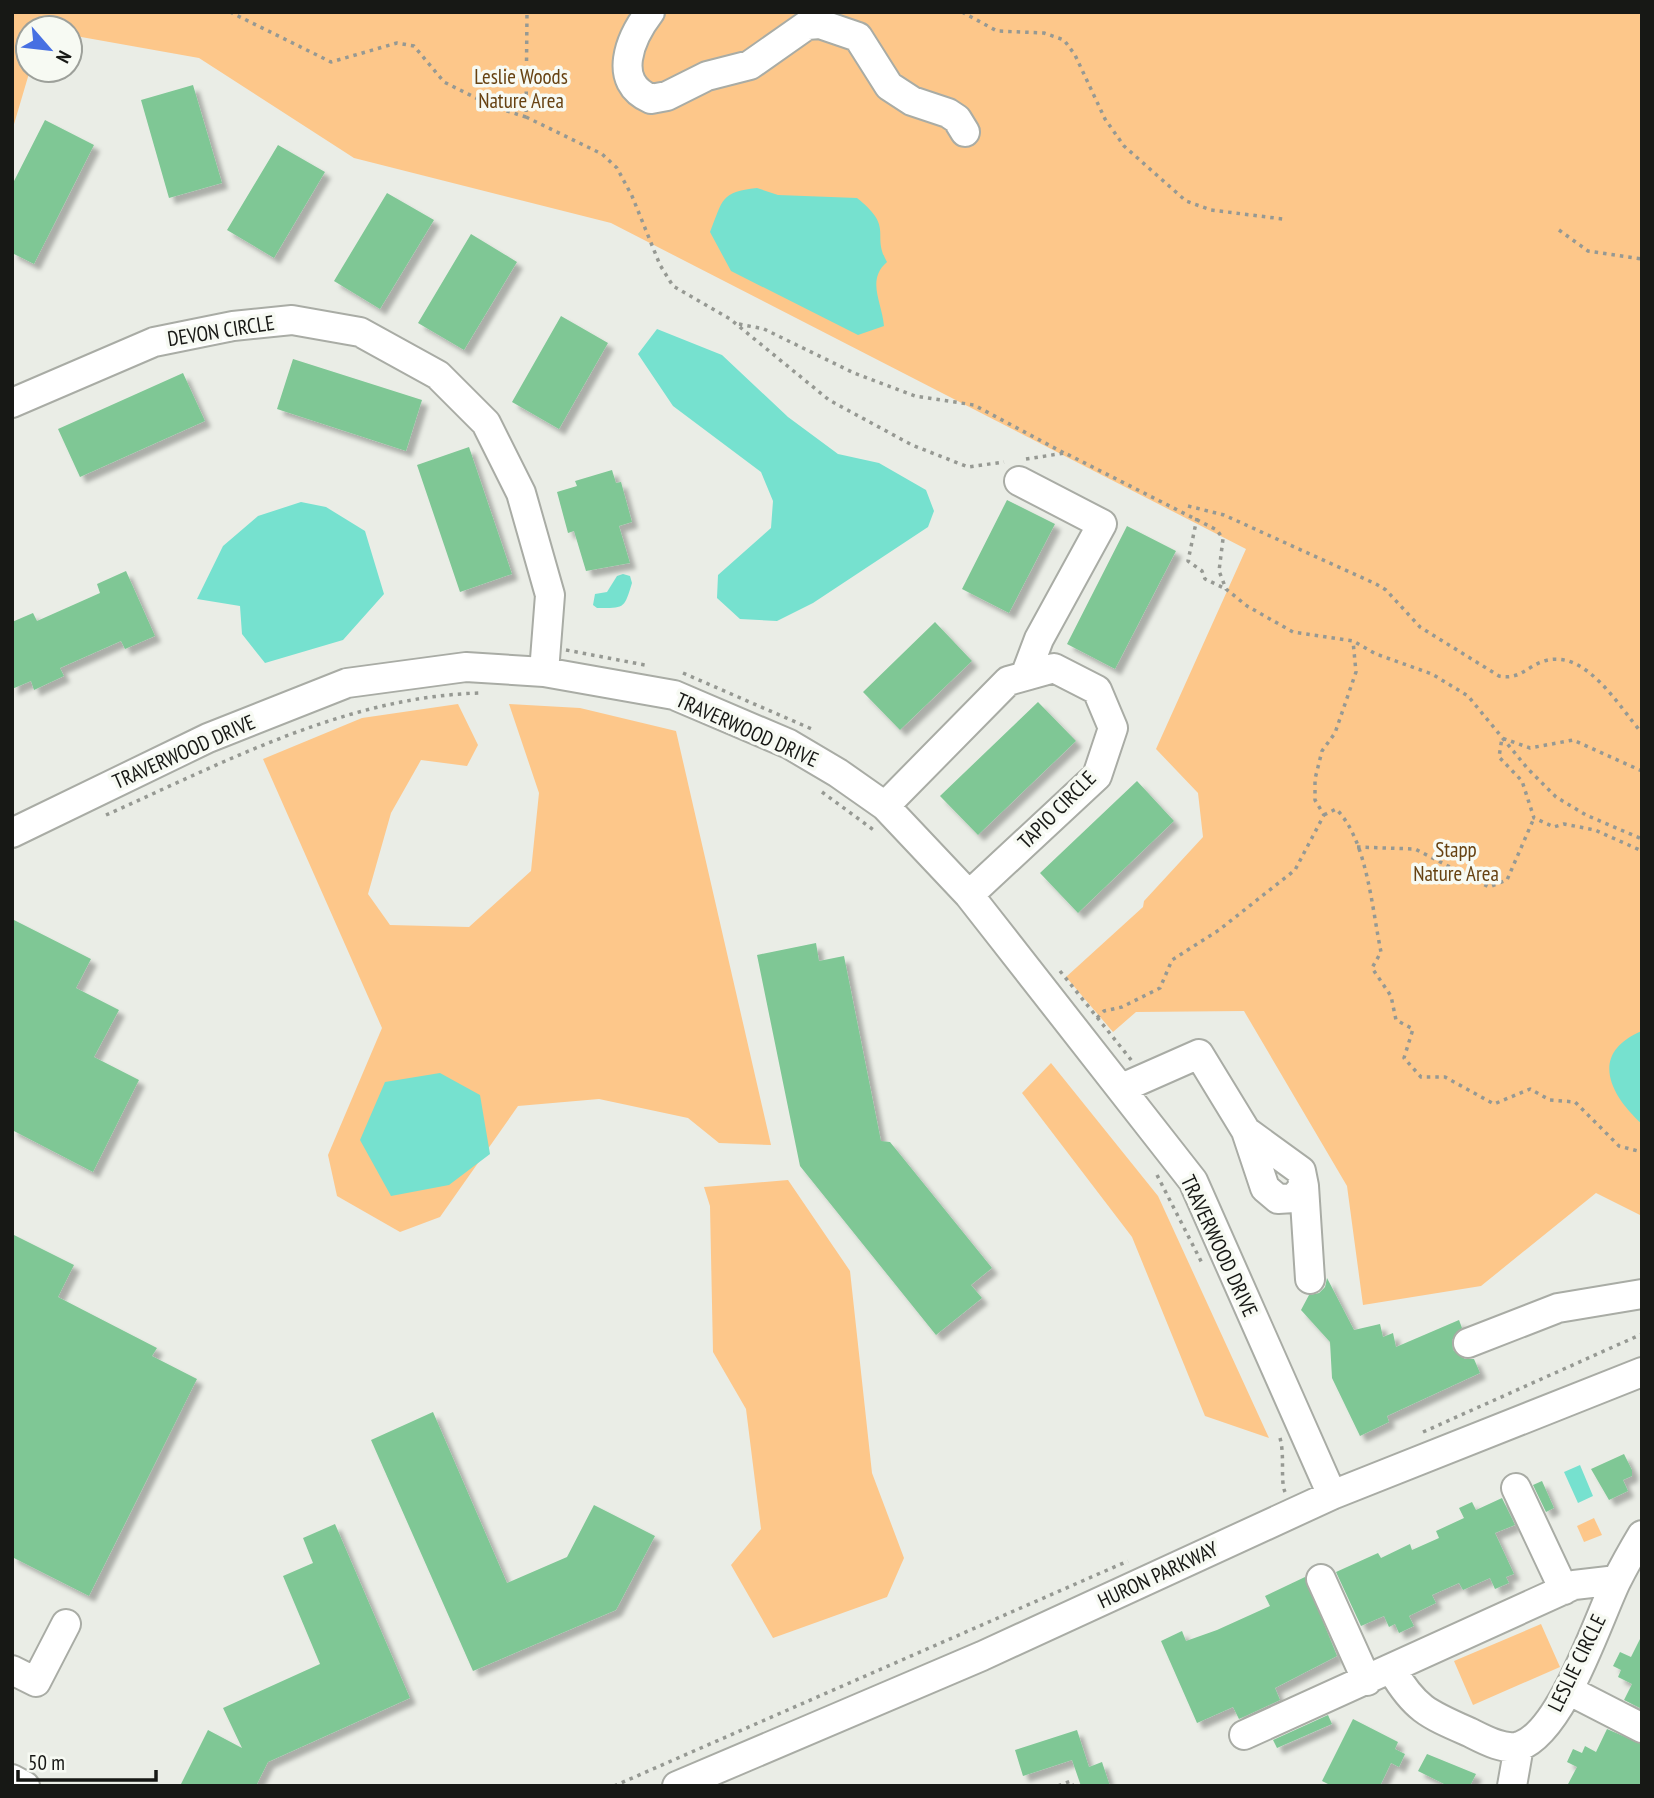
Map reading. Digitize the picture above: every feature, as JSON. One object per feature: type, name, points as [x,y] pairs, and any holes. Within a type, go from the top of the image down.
[{"type":"street","points":[[650,12],[631,45],[626,64],[634,87],[651,99],[667,96],[707,76],[750,65],[807,25],[820,24],[858,37],[889,86],[912,101],[948,113],[957,119],[965,132]]},
{"type":"street","name":"DEVON CIRCLE","points":[[12,403],[154,342],[233,326],[292,320],[360,332],[438,375],[486,423],[521,493],[550,595],[544,672]]},
{"type":"street","points":[[1019,481],[1102,524],[1039,639],[1025,676]]},
{"type":"street","name":"TRAVERWOOD DRIVE","points":[[12,833],[208,738],[346,683],[466,667],[544,672],[674,695],[789,744],[838,773],[880,819],[969,895],[1129,1077],[1192,1181],[1332,1495]]},
{"type":"street","name":"TAPIO CIRCLE","points":[[880,819],[1008,681],[1054,668],[1097,690],[1113,728],[1097,775],[969,895]]},
{"type":"street","points":[[1129,1077],[1199,1054],[1246,1131],[1265,1188],[1278,1199],[1294,1198],[1304,1186],[1310,1279]]},
{"type":"street","points":[[1468,1343],[1558,1308],[1642,1294]]},
{"type":"street","name":"HURON PARKWAY","points":[[677,1786],[982,1656],[1332,1495],[1642,1372]]},
{"type":"street","points":[[1516,1488],[1564,1590]]},
{"type":"street","name":"LESLIE CIRCLE","points":[[1518,1746],[1541,1731],[1568,1690],[1616,1580],[1642,1535]]},
{"type":"street","points":[[1321,1579],[1380,1676],[1435,1718],[1496,1745],[1518,1746],[1512,1786]]},
{"type":"street","name":"LESLIE CIRCLE","points":[[1244,1735],[1380,1676],[1574,1585],[1616,1580]]},
{"type":"street","points":[[12,1670],[36,1682],[66,1624]]},
{"type":"street","points":[[1568,1690],[1642,1728]]},
{"type":"street","points":[[12,1779],[25,1786]]},
{"type":"path","points":[[230,12],[331,62],[397,43],[414,46],[444,82],[494,107],[526,117],[527,12]]},
{"type":"path","points":[[962,12],[997,31],[1044,33],[1064,40],[1080,64],[1105,119],[1125,146],[1186,201],[1211,210],[1283,219]]},
{"type":"path","points":[[1559,230],[1588,251],[1642,259]]},
{"type":"path","points":[[737,324],[764,330],[854,373],[915,396],[974,405],[1065,453]]},
{"type":"path","points":[[1188,506],[1224,515],[1326,564],[1376,584],[1386,590],[1420,627],[1499,676],[1521,676],[1544,661],[1574,663],[1604,687],[1642,733]]},
{"type":"path","points":[[1197,518],[1188,561],[1202,571],[1205,579],[1226,589]]},
{"type":"path","points":[[1324,816],[1315,800],[1315,779],[1322,751],[1332,740],[1356,672],[1353,641]]},
{"type":"path","points":[[100,818],[290,734],[365,709],[456,693],[484,692]]},
{"type":"path","points":[[1357,848],[1415,849],[1489,887],[1507,880],[1534,818],[1522,781],[1499,757],[1502,738],[1530,748],[1573,740],[1642,771]]},
{"type":"path","points":[[816,788],[880,819]]},
{"type":"path","points":[[1097,1018],[1104,1011],[1122,1007],[1160,988],[1172,960],[1219,930],[1295,870],[1324,816],[1336,809],[1349,822],[1367,877],[1381,952],[1372,968],[1391,996],[1396,1020],[1413,1029],[1404,1058],[1421,1077],[1445,1077],[1494,1104],[1530,1089],[1550,1100],[1575,1102],[1619,1146],[1642,1152]]},
{"type":"path","points":[[1534,818],[1554,827],[1564,824],[1595,830],[1642,851]]},
{"type":"path","points":[[1056,965],[1097,1018],[1129,1077]]},
{"type":"path","points":[[1149,1165],[1179,1213],[1206,1271]]},
{"type":"path","points":[[1412,1437],[1642,1334]]},
{"type":"path","points":[[1276,1428],[1285,1463],[1282,1484],[1286,1493]]},
{"type":"path","points":[[1274,1498],[1295,1489]]},
{"type":"path","points":[[614,1786],[1140,1556]]},
{"type":"path","points":[[1058,1786],[1071,1781],[1073,1786]]},
{"type":"green space","points":[[12,12],[1642,12],[1642,1216],[1596,1193],[1481,1286],[1363,1305],[1347,1186],[1244,1011],[1136,1012],[1113,1032],[1066,977],[1143,907],[1144,901],[1203,837],[1198,793],[1156,749],[1246,549],[611,223],[354,158],[199,58],[84,37],[84,14],[14,14],[14,84],[26,84],[12,131]]},
{"type":"green space","points":[[458,704],[478,745],[467,766],[421,760],[391,813],[368,894],[390,925],[469,927],[531,871],[539,793],[509,704],[580,708],[676,731],[771,1145],[719,1143],[688,1118],[599,1099],[518,1106],[440,1217],[400,1232],[337,1196],[328,1155],[382,1028],[263,759],[362,718]]},
{"type":"green space","points":[[1051,1063],[1158,1196],[1269,1438],[1205,1416],[1132,1237],[1022,1093]]},
{"type":"green space","points":[[788,1180],[850,1271],[872,1473],[904,1558],[887,1597],[773,1638],[731,1565],[761,1529],[746,1409],[713,1352],[710,1206],[704,1187]]},
{"type":"green space","points":[[1594,1518],[1602,1535],[1584,1542],[1577,1526]]},
{"type":"green space","points":[[1541,1624],[1560,1667],[1473,1705],[1454,1661]]},
{"type":"water","points":[[757,188],[778,195],[857,198],[869,208],[879,224],[881,244],[887,262],[877,276],[876,284],[884,326],[858,335],[731,271],[710,232],[721,205],[729,195]]},
{"type":"water","points":[[657,329],[722,355],[788,417],[838,454],[879,463],[926,490],[934,511],[928,527],[813,603],[777,621],[740,619],[717,598],[718,575],[771,528],[773,501],[761,472],[673,406],[638,354]]},
{"type":"water","points":[[301,502],[326,507],[365,531],[384,594],[343,640],[265,663],[242,634],[240,606],[197,599],[223,546],[258,516]]},
{"type":"water","points":[[617,576],[630,576],[632,583],[625,602],[613,608],[597,608],[593,605],[595,594],[607,592]]},
{"type":"water","points":[[1642,1031],[1642,1124],[1630,1112],[1614,1087],[1610,1062],[1625,1040]]},
{"type":"water","points":[[440,1073],[480,1095],[490,1154],[449,1185],[391,1196],[360,1140],[385,1082]]},
{"type":"water","points":[[1580,1465],[1593,1496],[1578,1503],[1564,1472]]},
{"type":"building","points":[[193,85],[222,183],[169,198],[141,100]]},
{"type":"building","points":[[45,120],[94,145],[34,264],[12,253],[12,185]]},
{"type":"building","points":[[278,145],[325,172],[274,258],[227,230]]},
{"type":"building","points":[[387,193],[434,220],[380,309],[334,281]]},
{"type":"building","points":[[471,234],[517,262],[464,350],[418,323]]},
{"type":"building","points":[[561,316],[608,343],[559,429],[512,402]]},
{"type":"building","points":[[293,359],[422,400],[406,451],[277,409]]},
{"type":"building","points":[[183,373],[205,421],[80,477],[58,429]]},
{"type":"building","points":[[469,447],[512,574],[460,592],[417,465]]},
{"type":"building","points":[[612,470],[616,483],[621,482],[632,522],[619,526],[630,563],[586,571],[574,531],[568,533],[557,492],[577,486],[575,481]]},
{"type":"building","points":[[1007,500],[1055,524],[1009,613],[962,589]]},
{"type":"building","points":[[1127,526],[1176,551],[1115,669],[1067,644]]},
{"type":"building","points":[[126,571],[155,636],[125,649],[121,641],[60,668],[64,676],[34,690],[31,681],[12,689],[12,622],[33,613],[37,621],[100,593],[97,584]]},
{"type":"building","points":[[935,622],[972,661],[900,730],[863,692]]},
{"type":"building","points":[[1038,702],[1076,741],[978,835],[940,796]]},
{"type":"building","points":[[1137,781],[1174,821],[1078,913],[1040,873]]},
{"type":"building","points":[[12,919],[91,959],[76,988],[119,1010],[94,1057],[139,1080],[93,1172],[12,1130]]},
{"type":"building","points":[[816,943],[819,961],[844,956],[881,1141],[890,1142],[992,1268],[971,1285],[982,1298],[936,1335],[800,1166],[757,955]]},
{"type":"building","points":[[12,1234],[74,1265],[58,1297],[157,1348],[152,1356],[197,1379],[89,1596],[12,1557]]},
{"type":"building","points":[[1327,1278],[1354,1330],[1380,1324],[1383,1337],[1393,1333],[1396,1347],[1459,1320],[1462,1328],[1452,1340],[1453,1350],[1465,1359],[1474,1359],[1480,1373],[1387,1416],[1389,1422],[1360,1436],[1332,1378],[1330,1342],[1301,1310],[1309,1295],[1319,1293],[1325,1287]]},
{"type":"building","points":[[433,1412],[507,1583],[567,1557],[594,1505],[655,1536],[616,1610],[473,1671],[371,1440]]},
{"type":"building","points":[[1624,1454],[1632,1470],[1632,1476],[1623,1480],[1628,1491],[1609,1500],[1591,1469]]},
{"type":"building","points":[[1542,1481],[1554,1508],[1546,1512],[1533,1485]]},
{"type":"building","points":[[1502,1498],[1515,1525],[1495,1533],[1514,1574],[1506,1577],[1509,1583],[1495,1589],[1490,1578],[1463,1590],[1459,1583],[1432,1595],[1436,1603],[1409,1616],[1414,1626],[1399,1633],[1395,1624],[1389,1627],[1384,1616],[1361,1626],[1336,1572],[1378,1553],[1381,1558],[1410,1544],[1412,1550],[1439,1538],[1436,1531],[1464,1518],[1459,1508],[1472,1502],[1476,1510]]},
{"type":"building","points":[[335,1524],[410,1698],[268,1762],[256,1786],[180,1786],[208,1730],[242,1748],[223,1708],[320,1664],[283,1576],[313,1563],[303,1538]]},
{"type":"building","points":[[1305,1577],[1337,1656],[1275,1688],[1280,1700],[1239,1719],[1233,1707],[1197,1723],[1161,1641],[1182,1631],[1186,1641],[1217,1630],[1270,1606],[1265,1596]]},
{"type":"building","points":[[1642,1635],[1642,1709],[1624,1700],[1632,1684],[1618,1677],[1621,1670],[1613,1666],[1620,1652],[1631,1657]]},
{"type":"building","points":[[1328,1715],[1332,1724],[1277,1748],[1273,1740]]},
{"type":"building","points":[[1353,1719],[1398,1742],[1395,1749],[1405,1754],[1399,1767],[1391,1763],[1380,1786],[1332,1786],[1322,1781]]},
{"type":"building","points":[[1607,1729],[1642,1744],[1642,1786],[1567,1786],[1577,1767],[1567,1762],[1573,1749],[1582,1753],[1585,1746],[1596,1752]]},
{"type":"building","points":[[1077,1730],[1089,1767],[1102,1762],[1110,1786],[1081,1786],[1072,1760],[1023,1776],[1015,1750]]},
{"type":"building","points":[[1427,1754],[1476,1774],[1470,1786],[1448,1786],[1418,1771]]},
{"type":"park label","name":"Leslie Woods Nature Area","points":[[521,89]]},
{"type":"park label","name":"Stapp Nature Area","points":[[1456,862]]}]
